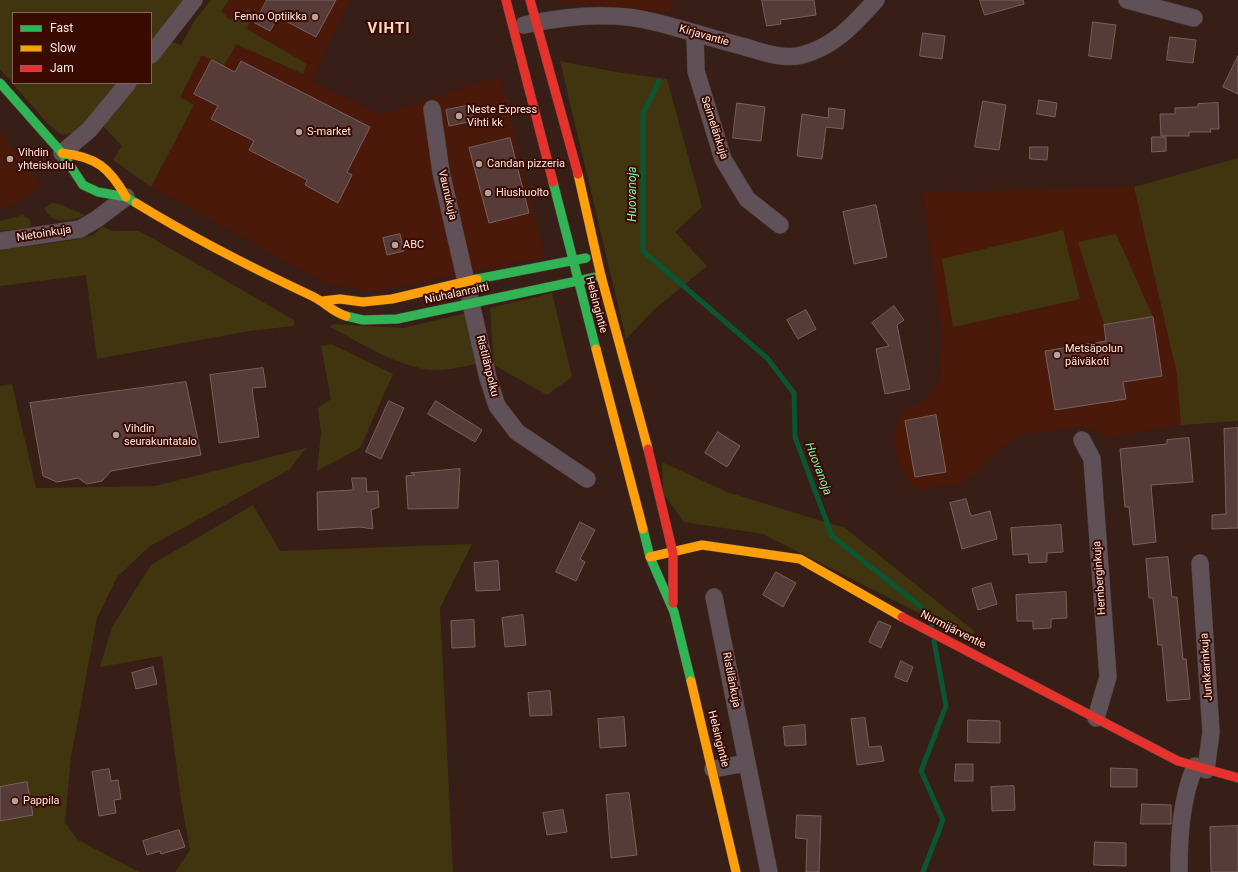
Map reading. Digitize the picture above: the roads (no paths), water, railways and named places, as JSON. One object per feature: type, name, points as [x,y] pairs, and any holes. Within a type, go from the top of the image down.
[{"type":"street","points":[[152,54],[194,0]]},
{"type":"street","name":"Helsingintie","points":[[506,0],[650,557],[674,612],[713,769],[736,872]]},
{"type":"street","name":"Helsingintie","points":[[530,0],[582,190],[601,276],[646,439],[673,553],[674,612]]},
{"type":"street","name":"Kirjavantie","points":[[512,28],[536,23],[594,16],[629,17],[654,22],[776,56],[800,56],[824,48],[845,33],[876,0]]},
{"type":"street","points":[[1127,0],[1194,18]]},
{"type":"street","name":"Seimelänkuja","points":[[695,34],[696,71],[723,159],[747,199],[780,225]]},
{"type":"street","name":"Niuhalanraitti","points":[[0,83],[62,153],[83,185],[98,192],[126,197],[162,219],[275,279],[322,301],[336,313],[363,320],[397,319],[601,276]]},
{"type":"street","points":[[62,153],[90,130],[127,84]]},
{"type":"street","name":"Vaunukuja","points":[[432,108],[441,172],[467,282]]},
{"type":"street","name":"Niuhalanraitti","points":[[62,153],[81,154],[101,163],[113,174],[126,197]]},
{"type":"street","name":"Nietoinkuja","points":[[0,241],[80,229],[97,219],[126,197]]},
{"type":"street","name":"Niuhalanraitti","points":[[322,301],[340,299],[363,302],[392,299],[572,259],[597,257]]},
{"type":"street","name":"Ristilänpolku","points":[[467,282],[488,378],[497,406],[517,432],[587,479]]},
{"type":"street","name":"Hernberginkuja","points":[[1082,440],[1092,459],[1108,677],[1096,718]]},
{"type":"street","name":"Nurmijärventie","points":[[650,557],[673,553],[702,545],[800,559],[913,623],[956,644],[1178,761],[1238,778]]},
{"type":"street","name":"Junkkarinkuja","points":[[1179,872],[1184,797],[1200,768],[1211,732],[1200,564]]},
{"type":"street","name":"Ristilänkuja","points":[[714,597],[769,872]]},
{"type":"street","points":[[713,769],[747,763]]},
{"type":"waterway","name":"Huovanoja","points":[[659,81],[643,114],[643,251],[767,358],[794,393],[795,437],[832,536],[930,614],[932,625]]},
{"type":"waterway","name":"Huovanoja","points":[[923,872],[943,820],[921,771],[946,706],[934,641]]},
{"type":"place","name":"Fenno Optiikka","points":[[315,17]]},
{"type":"place","name":"Neste Express Vihti kk","points":[[459,116]]},
{"type":"place","name":"S-market","points":[[299,132]]},
{"type":"place","name":"Vihdin yhteiskoulu","points":[[10,159]]},
{"type":"place","name":"Candan pizzeria","points":[[479,164]]},
{"type":"place","name":"Hiushuolto","points":[[488,193]]},
{"type":"place","name":"ABC","points":[[395,245]]},
{"type":"place","name":"Metsäpolun päiväkoti","points":[[1057,355]]},
{"type":"place","name":"Vihdin seurakuntatalo","points":[[116,435]]},
{"type":"place","name":"Pappila","points":[[15,801]]},
{"type":"district","name":"VIHTI","points":[[389,29]]}]
